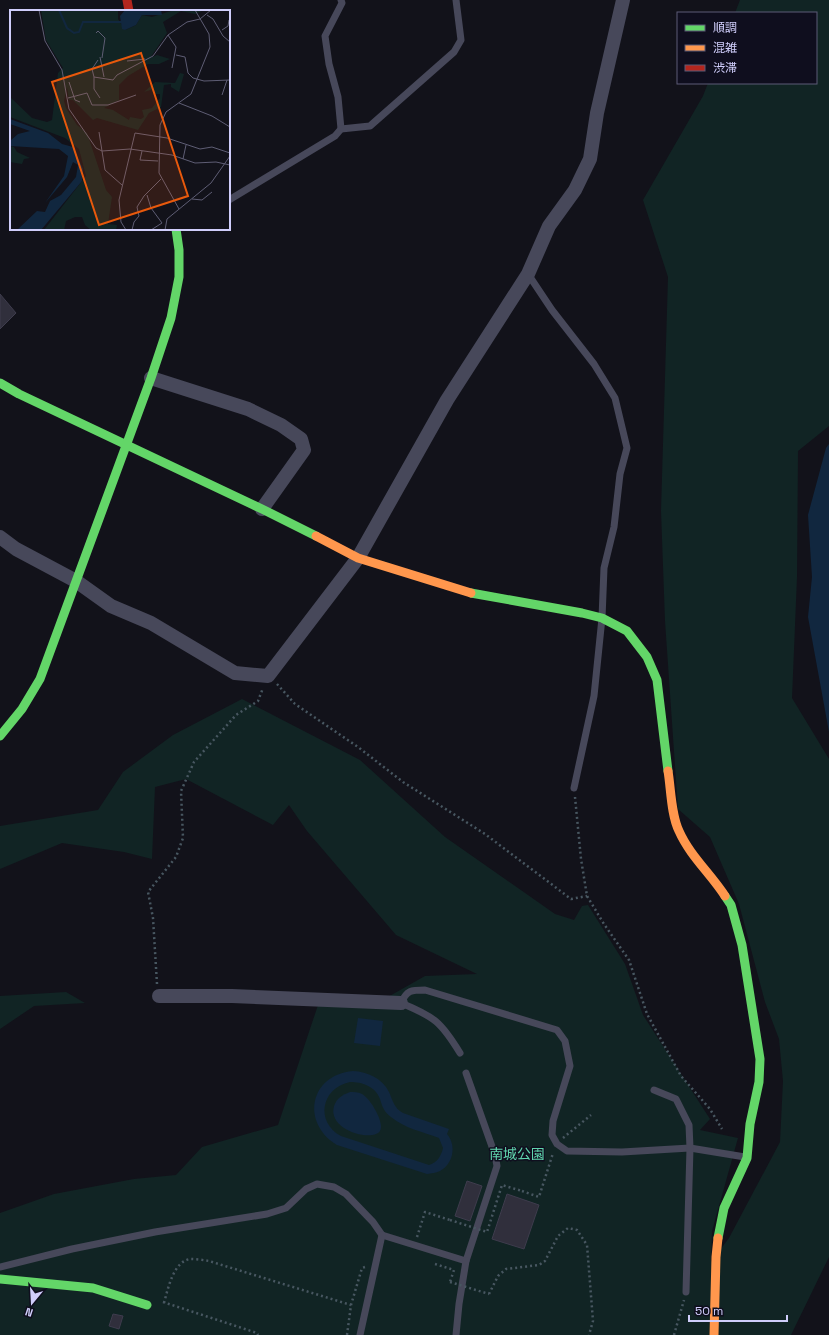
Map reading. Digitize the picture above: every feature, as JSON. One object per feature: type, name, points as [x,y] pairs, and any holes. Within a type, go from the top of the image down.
[{"type":"street","points":[[126,0],[129,10]]},
{"type":"street","points":[[0,537],[16,549],[76,581],[111,606],[152,623],[235,673],[268,676],[358,558],[447,400],[528,274],[549,226],[576,190],[590,159],[597,113],[623,0]]},
{"type":"street","points":[[0,736],[22,709],[40,679],[151,378],[171,318],[176,297],[179,277],[179,250],[176,230]]},
{"type":"street","points":[[151,378],[248,409],[281,425],[301,438],[304,450],[262,509]]},
{"type":"street","points":[[0,383],[19,394],[262,509],[358,558],[469,593],[582,613],[602,618],[627,631],[647,657],[657,680],[673,809],[678,830],[690,851],[718,885],[731,905],[742,945],[760,1059],[759,1082],[750,1124],[747,1158],[724,1208],[720,1230],[716,1257],[714,1335]]},
{"type":"street","points":[[159,996],[232,996],[401,1003]]},
{"type":"street","points":[[0,1279],[93,1288],[147,1305]]},
{"type":"lane","points":[[341,0],[342,3],[325,36],[329,64],[338,97],[341,129]]},
{"type":"lane","points":[[230,199],[335,136],[341,129],[370,126],[454,52],[461,40],[456,0]]},
{"type":"lane","points":[[528,274],[552,310],[594,364],[615,398],[627,448],[620,474],[614,527],[604,568],[602,618],[594,696],[574,788]]},
{"type":"lane","points":[[460,1053],[441,1025],[430,1015],[401,1003],[406,994],[414,990],[425,990],[557,1030],[565,1041],[570,1066],[554,1121],[552,1135],[557,1144],[567,1151],[622,1152],[690,1148],[747,1158]]},
{"type":"lane","points":[[456,1335],[466,1261],[497,1166],[495,1155],[466,1073]]},
{"type":"lane","points":[[654,1090],[676,1099],[689,1125],[690,1148],[686,1292]]},
{"type":"lane","points":[[0,1267],[155,1232],[267,1214],[286,1208],[306,1189],[317,1184],[334,1187],[346,1194],[373,1222],[382,1235],[466,1261]]},
{"type":"lane","points":[[360,1335],[382,1235]]},
{"type":"path","points":[[159,996],[156,968],[154,918],[148,892],[176,857],[183,838],[182,791],[194,762],[236,715],[258,701],[268,676],[296,704],[358,747],[403,782],[486,834],[571,899],[587,896]]},
{"type":"path","points":[[574,788],[581,859],[587,896],[629,960],[647,1014],[677,1070],[710,1109],[722,1129]]},
{"type":"path","points":[[557,1144],[591,1115]]},
{"type":"path","points":[[415,1245],[425,1212],[487,1232],[502,1185],[539,1197],[551,1161]]},
{"type":"path","points":[[435,1264],[454,1270],[450,1282],[489,1294],[498,1276],[506,1269],[539,1265],[545,1261],[558,1236],[568,1228],[577,1230],[587,1245],[593,1321],[589,1335]]},
{"type":"path","points":[[164,1303],[173,1275],[179,1266],[189,1259],[209,1261],[351,1305]]},
{"type":"path","points":[[347,1335],[351,1305],[362,1268],[376,1261]]},
{"type":"path","points":[[674,1335],[686,1292]]},
{"type":"path","points":[[158,1301],[257,1333],[258,1335]]},
{"type":"green space","name":"南城公園","points":[[740,0],[829,0],[829,426],[798,451],[797,577],[792,698],[829,759],[829,1257],[791,1335],[0,1335],[0,1213],[54,1194],[134,1179],[176,1175],[202,1147],[278,1125],[320,999],[379,1002],[425,976],[477,974],[396,935],[307,831],[289,805],[273,825],[186,779],[155,787],[152,859],[124,852],[62,843],[0,869],[0,826],[98,810],[123,772],[173,735],[242,699],[360,760],[445,837],[555,914],[574,920],[582,906],[588,905],[625,964],[643,1015],[710,1119],[700,1130],[738,1138],[712,1231],[711,1262],[729,1238],[780,1142],[783,1081],[779,1039],[765,1002],[739,904],[710,837],[678,809],[665,621],[661,511],[668,277],[643,200],[703,96],[708,84],[817,84],[817,12],[735,12]]},
{"type":"green space","points":[[66,992],[85,1003],[34,1006],[0,1029],[0,996]]},
{"type":"water","points":[[829,444],[829,732],[808,617],[812,577],[808,515],[826,448]]},
{"type":"water","points":[[358,1018],[383,1021],[380,1046],[354,1043]]},
{"type":"water","points":[[353,1071],[369,1074],[383,1083],[394,1104],[400,1111],[449,1129],[447,1134],[453,1149],[451,1159],[448,1164],[440,1171],[427,1174],[337,1145],[326,1136],[318,1125],[315,1113],[315,1101],[319,1090],[327,1081],[338,1074]],"holes":[[[355,1082],[368,1086],[375,1091],[385,1111],[396,1121],[439,1138],[443,1148],[437,1160],[429,1165],[341,1136],[333,1130],[327,1122],[325,1114],[325,1106],[328,1098],[340,1085]]]},
{"type":"water","points":[[350,1092],[358,1092],[362,1094],[373,1105],[379,1117],[381,1127],[380,1131],[376,1134],[361,1135],[344,1128],[337,1122],[334,1115],[334,1106],[340,1097]]},
{"type":"building","points":[[0,294],[16,313],[0,329]]},
{"type":"building","points":[[467,1181],[482,1186],[470,1221],[455,1216]]},
{"type":"building","points":[[507,1194],[539,1205],[524,1249],[492,1239]]},
{"type":"building","points":[[113,1314],[123,1316],[119,1329],[109,1326]]},
{"type":"traffic: fast","points":[[0,736],[22,709],[40,679],[151,378],[171,318],[179,277],[179,250],[176,230]]},
{"type":"traffic: fast","points":[[0,383],[19,394],[316,536]]},
{"type":"traffic: fast","points":[[471,593],[582,613],[602,618],[627,631],[647,657],[657,680],[668,771]]},
{"type":"traffic: fast","points":[[718,1238],[724,1208],[747,1158],[750,1124],[759,1082],[760,1059],[742,945],[731,905],[725,896]]},
{"type":"traffic: fast","points":[[0,1279],[93,1288],[147,1305]]},
{"type":"traffic: slow","points":[[316,536],[358,558],[471,593]]},
{"type":"traffic: slow","points":[[668,771],[676,825],[689,849],[725,896]]},
{"type":"traffic: slow","points":[[714,1335],[716,1257],[718,1238]]},
{"type":"traffic: jam","points":[[127,0],[129,10]]}]
